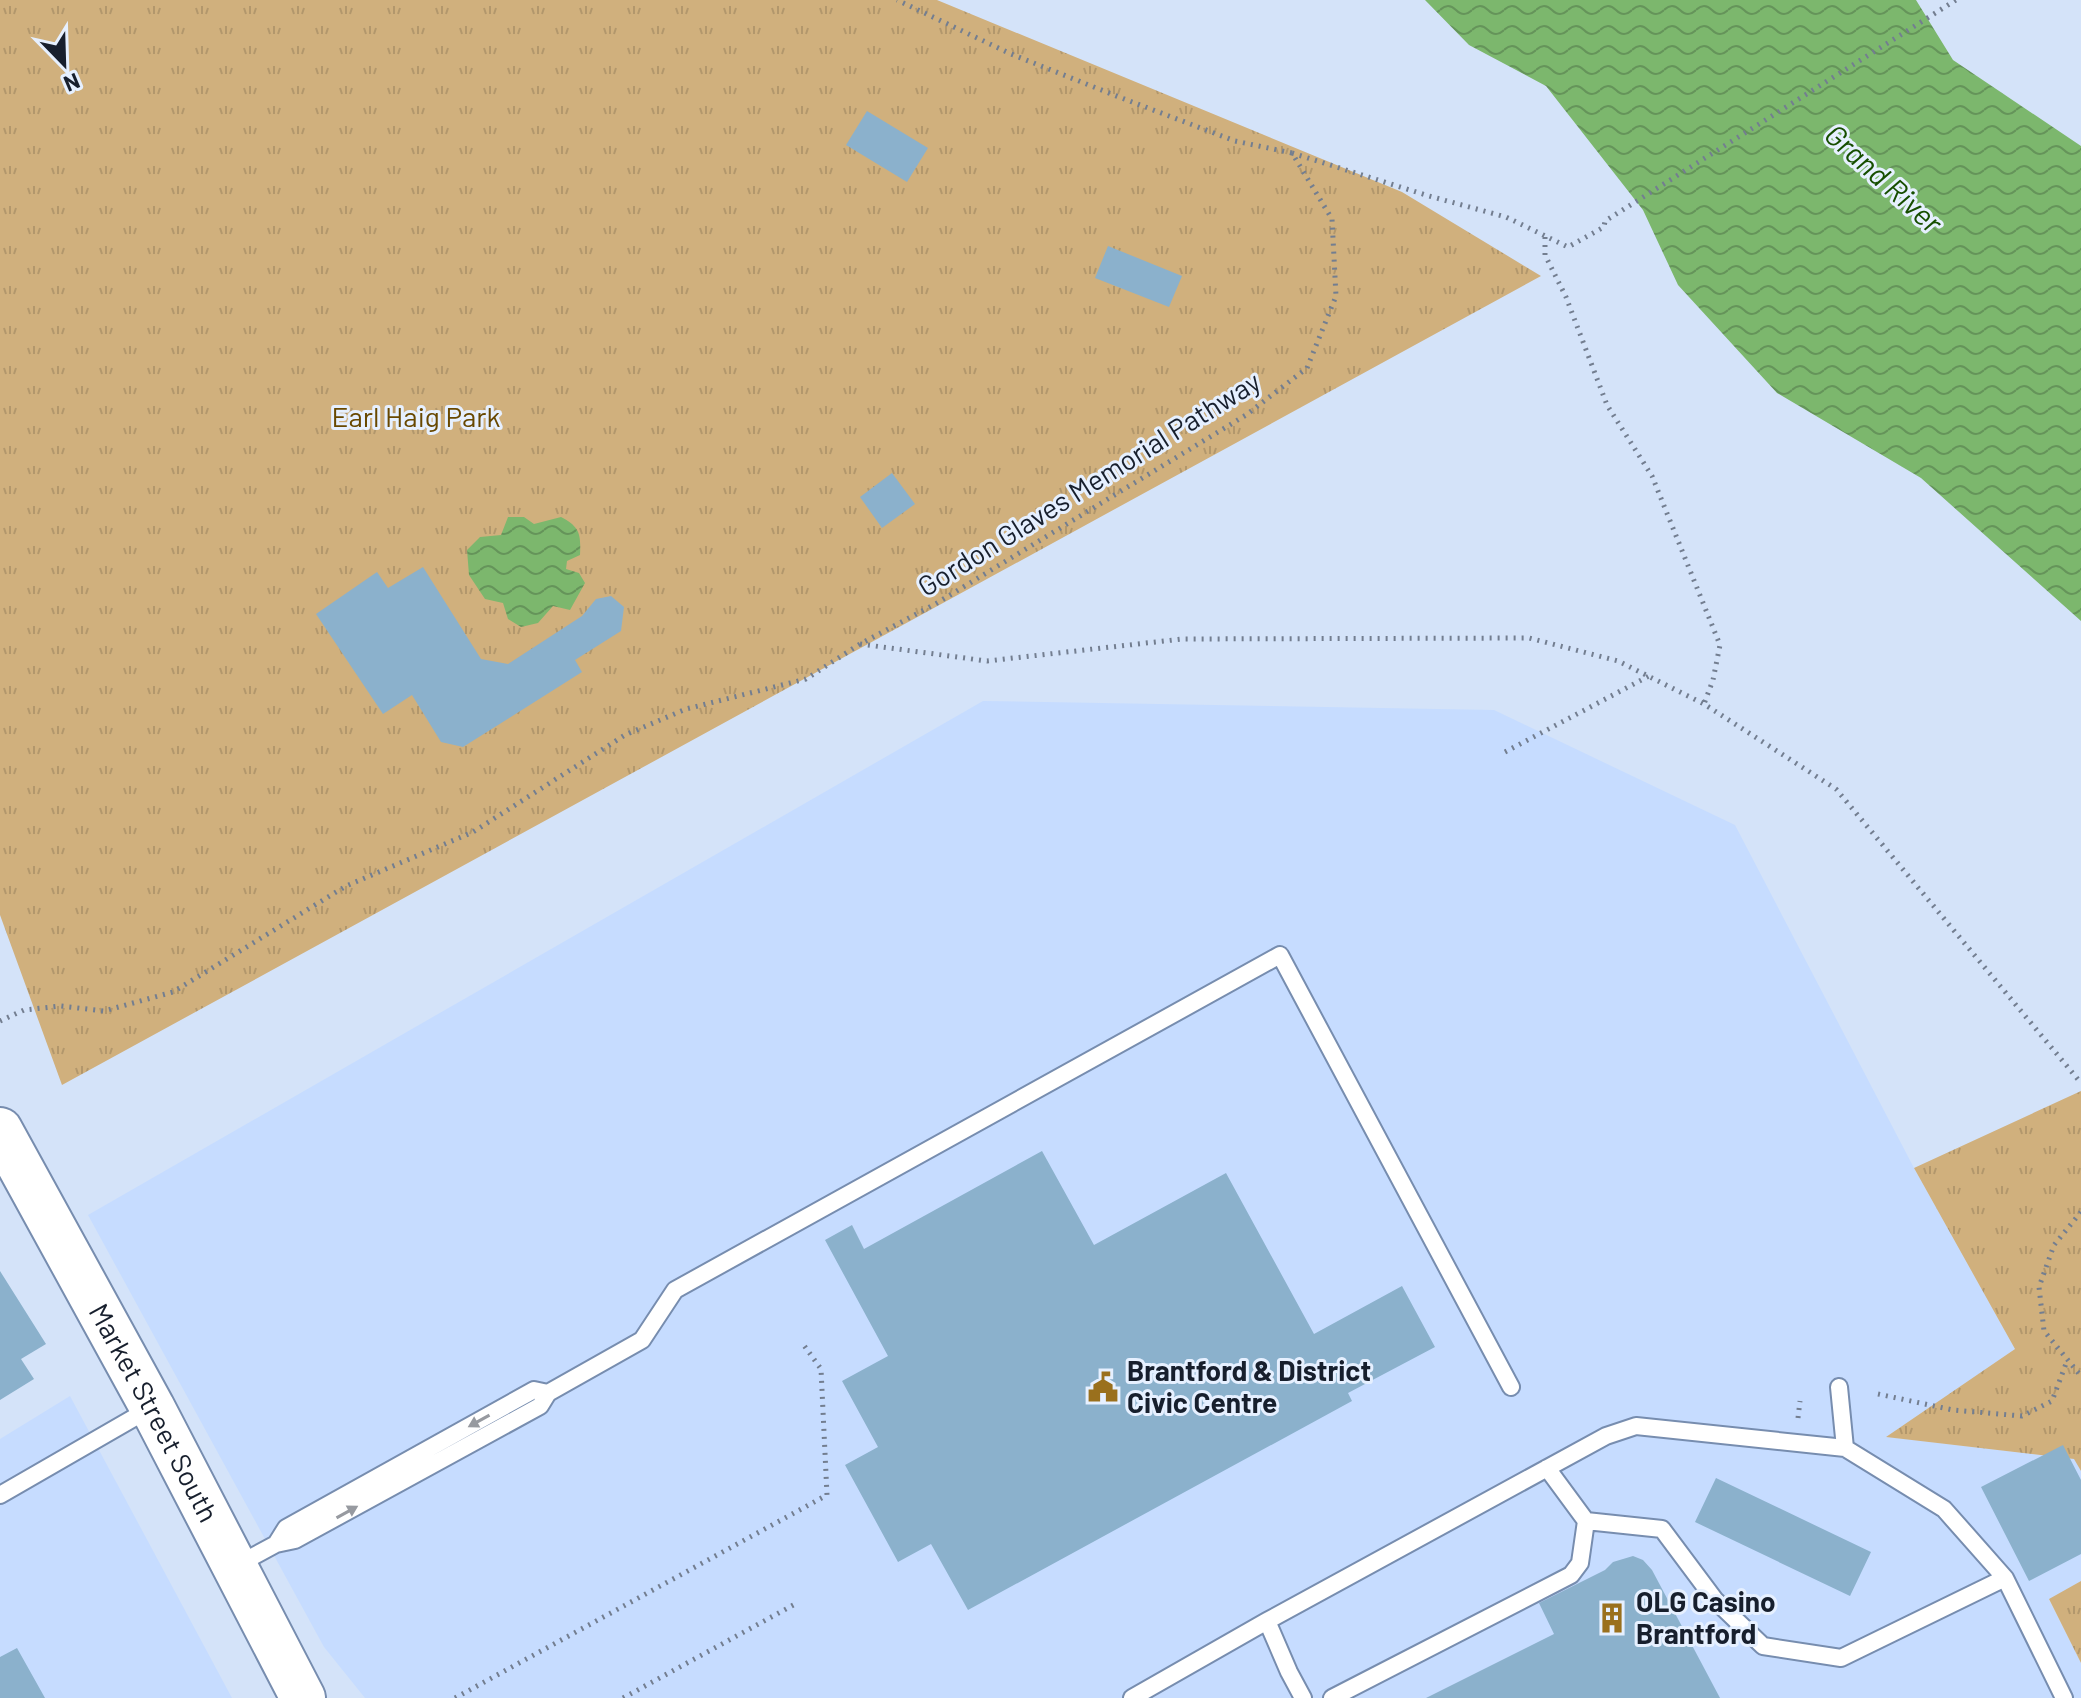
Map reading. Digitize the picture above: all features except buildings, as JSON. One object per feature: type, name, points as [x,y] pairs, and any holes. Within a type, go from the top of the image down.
[{"type":"street","name":"Market Street South","points":[[0,1130],[152,1407],[303,1698]]},
{"type":"lane","points":[[235,1566],[276,1544],[295,1540],[540,1406],[548,1393],[642,1340],[675,1290],[1280,955],[1511,1387]]},
{"type":"lane","points":[[1839,1387],[1845,1448]]},
{"type":"lane","points":[[0,1495],[152,1407]]},
{"type":"lane","points":[[1132,1698],[1606,1436],[1636,1426],[1845,1448],[1944,1509],[2005,1578],[2064,1698]]},
{"type":"lane","points":[[1332,1698],[1571,1575],[1580,1563],[1586,1521],[1547,1468]]},
{"type":"lane","points":[[1586,1521],[1662,1529],[1715,1600],[1763,1646],[1841,1658],[2005,1578]]},
{"type":"lane","points":[[1267,1621],[1303,1698]]},
{"type":"path","points":[[897,0],[1011,54],[1235,141],[1292,153],[1506,217],[1568,247],[1604,227],[1605,221],[1956,0]]},
{"type":"path","name":"Gordon Glaves Memorial Pathway","points":[[0,1021],[24,1010],[61,1006],[104,1011],[173,992],[346,886],[473,832],[625,735],[686,709],[806,679],[1246,415],[1307,368],[1336,296],[1332,219],[1292,153]]},
{"type":"path","points":[[1545,237],[1545,255],[1566,297],[1607,405],[1652,476],[1720,645],[1713,680],[1704,704]]},
{"type":"path","points":[[860,644],[987,661],[1182,639],[1529,638],[1618,661],[1704,704],[1836,789],[2081,1083]]},
{"type":"path","points":[[1505,752],[1649,676]]},
{"type":"path","points":[[2081,1212],[2054,1245],[2039,1287],[2044,1331],[2081,1376]]},
{"type":"path","points":[[455,1698],[827,1495],[821,1369],[803,1344]]},
{"type":"path","points":[[1878,1394],[1953,1410],[2022,1416],[2052,1401],[2067,1361]]},
{"type":"path","points":[[623,1698],[797,1603]]},
{"type":"shaded area","points":[[983,701],[1494,710],[1735,825],[1914,1168],[2015,1349],[1888,1437],[2075,1459],[2081,1471],[2081,1581],[2049,1600],[2081,1663],[2081,1698],[365,1698],[324,1647],[88,1215]]},
{"type":"shaded area","points":[[70,1396],[232,1698],[0,1698],[0,1439]]},
{"type":"green space","name":"Earl Haig Park","points":[[0,0],[937,0],[1402,192],[1541,276],[62,1085],[0,915]]},
{"type":"green space","points":[[2081,1091],[2081,1471],[2074,1459],[1886,1437],[2015,1349],[1914,1168]]},
{"type":"green space","points":[[2081,1581],[2081,1663],[2049,1599]]},
{"type":"water","name":"Grand River","points":[[1425,0],[1916,0],[1953,60],[2081,146],[2081,621],[1921,478],[1777,393],[1678,285],[1643,210],[1546,86],[1469,45]]},
{"type":"water","points":[[508,517],[524,517],[534,524],[561,517],[576,528],[580,555],[567,561],[566,569],[579,573],[585,583],[570,610],[553,606],[538,623],[521,627],[508,619],[503,603],[485,599],[469,575],[467,550],[480,537],[501,535]]},
{"type":"place","name":"Brantford & District Civic Centre","points":[[1103,1387]]},
{"type":"place","name":"OLG Casino Brantford","points":[[1612,1618]]}]
